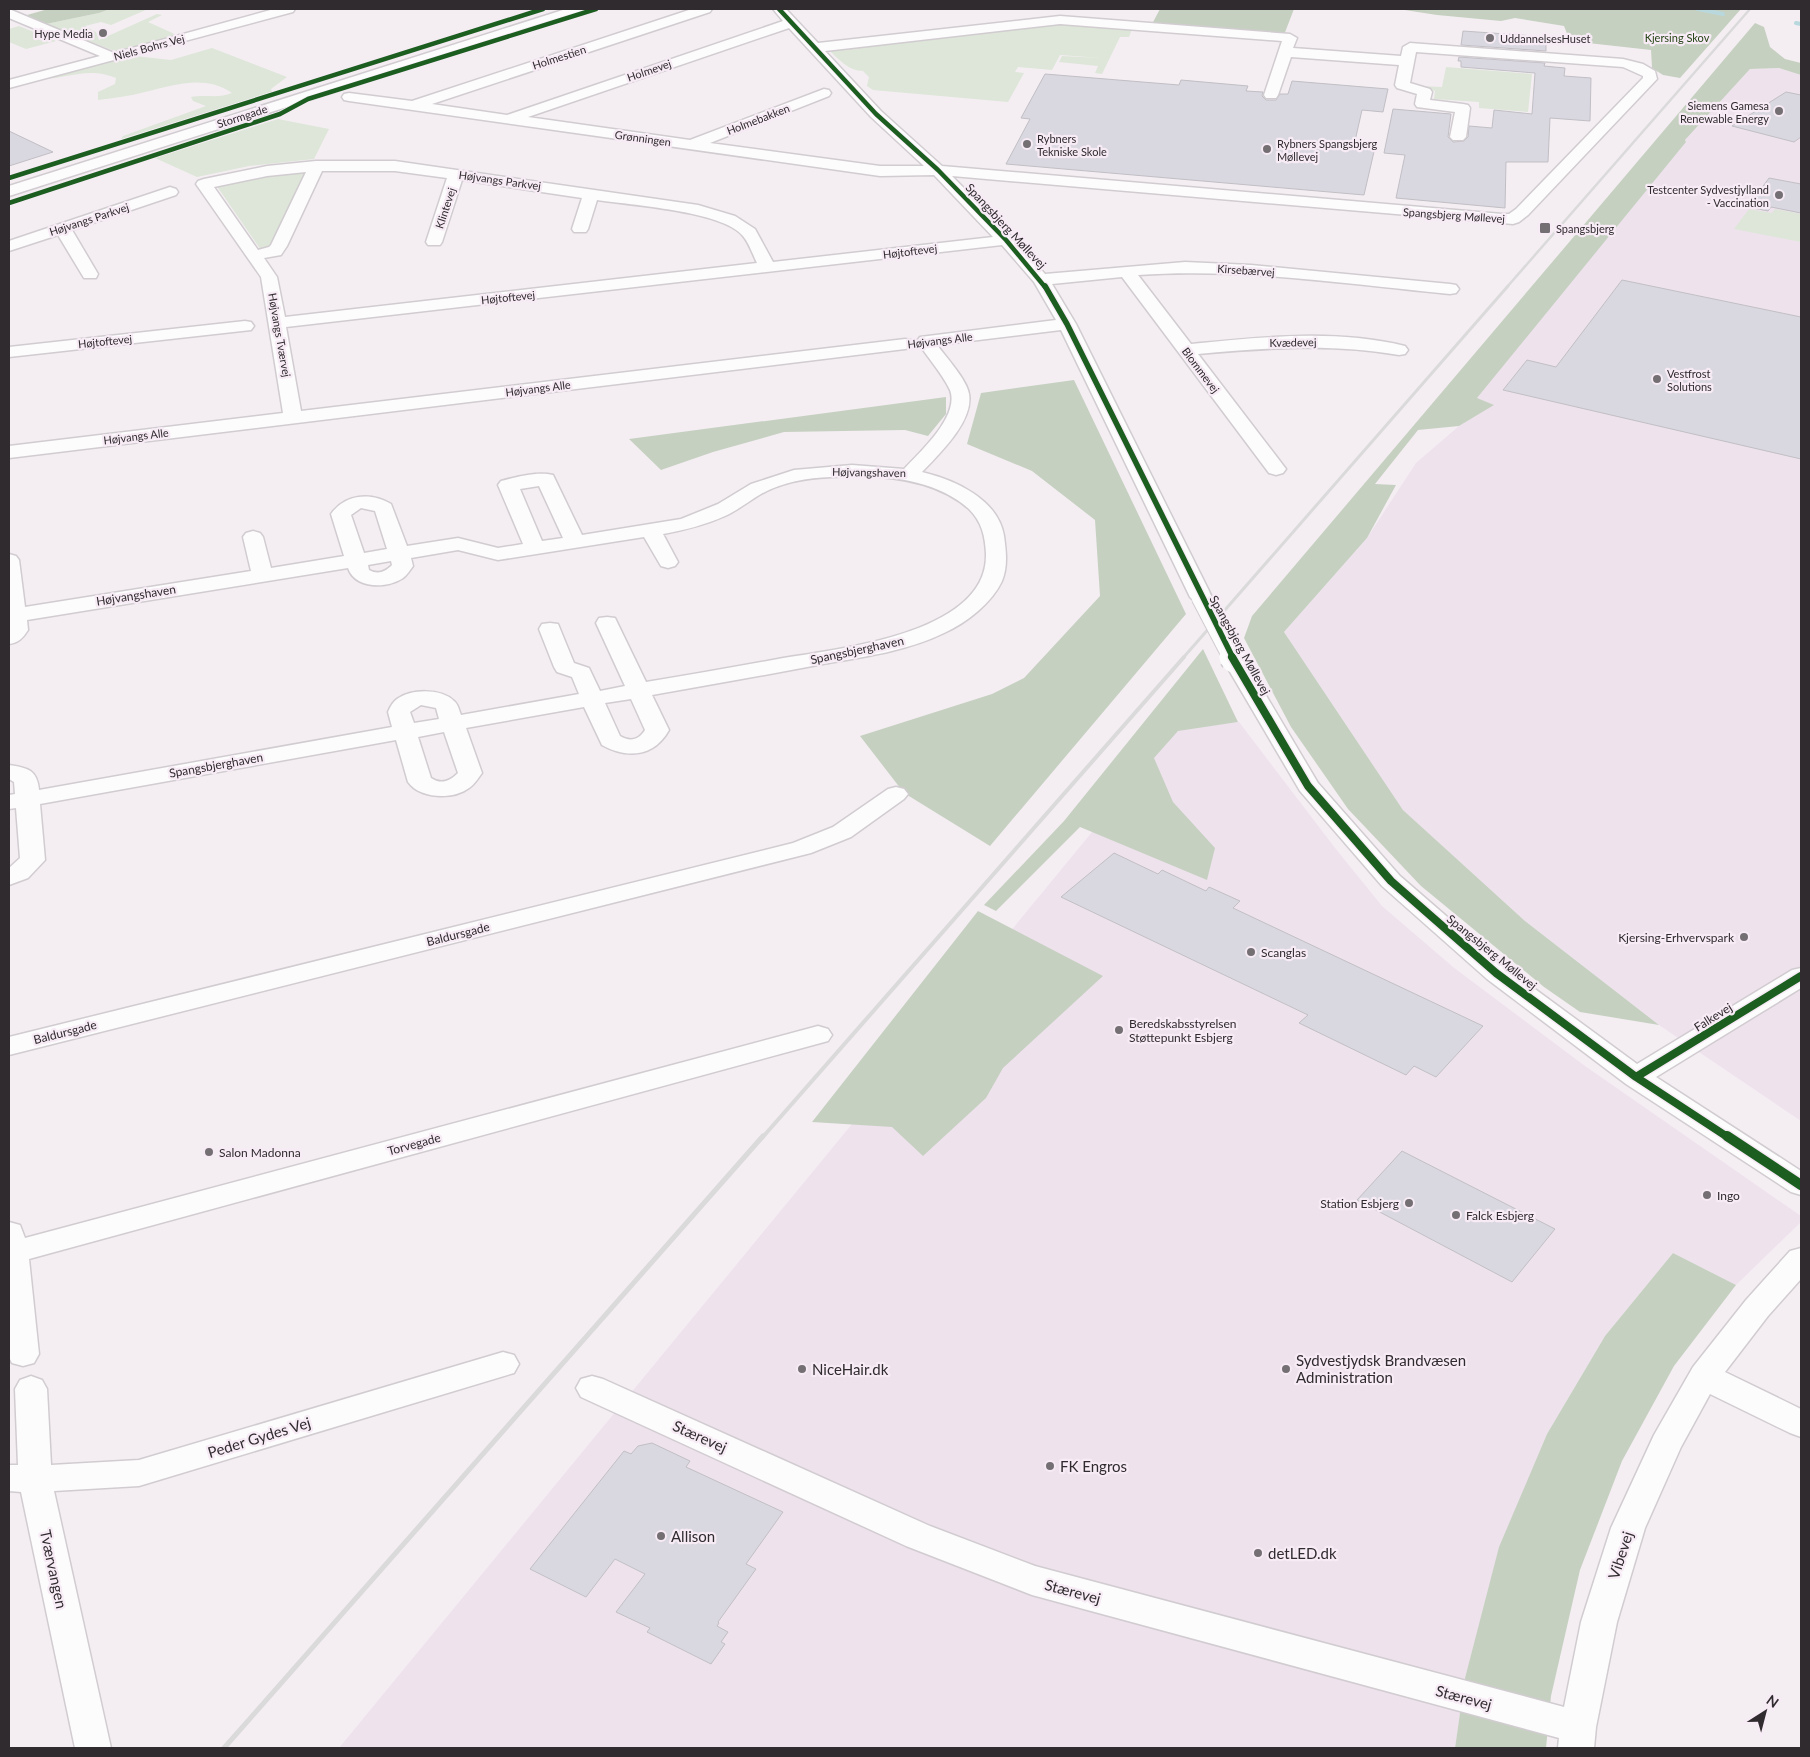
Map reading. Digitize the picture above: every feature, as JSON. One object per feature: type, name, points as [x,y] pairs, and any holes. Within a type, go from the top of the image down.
[{"type":"street","name":"Niels Bohrs Vej","points":[[9,84],[288,9]]},
{"type":"street","name":"Stormgade","points":[[9,191],[574,9]]},
{"type":"street","name":"Stormgade","points":[[560,14],[579,9]]},
{"type":"street","name":"Holmestien","points":[[413,106],[705,9]]},
{"type":"street","name":"Spangsbjerg Møllevej","points":[[779,9],[876,114],[938,170],[1006,240],[1041,280],[1067,324],[1201,597],[1234,660],[1308,786],[1391,881],[1496,973],[1636,1078],[1801,1186]]},
{"type":"street","points":[[9,13],[113,57]]},
{"type":"street","points":[[813,48],[1060,20],[1290,38],[1271,95]]},
{"type":"street","name":"Holmevej","points":[[507,120],[775,27],[792,23]]},
{"type":"street","name":"Spangsbjerg Møllevej","points":[[938,170],[1502,220],[1513,218],[1528,206],[1650,79],[1650,74],[1638,67],[1607,61],[1410,47],[1407,61]]},
{"type":"street","points":[[1286,52],[1407,61],[1402,85],[1424,92],[1422,104],[1464,108],[1458,137]]},
{"type":"street","name":"Holmebakken","points":[[691,144],[824,93]]},
{"type":"street","name":"Grønningen","points":[[350,97],[880,171],[938,170]]},
{"type":"street","points":[[256,255],[275,251],[279,246],[316,166]]},
{"type":"street","name":"Højvangs Parkvej","points":[[204,184],[267,170],[316,166],[395,166],[698,210],[729,219],[749,232],[768,268]]},
{"type":"street","name":"Klintevej","points":[[434,242],[456,174]]},
{"type":"street","name":"Højvangs Tværvej","points":[[204,184],[270,276],[293,417]]},
{"type":"street","name":"Højvangs Parkvej","points":[[9,246],[170,192]]},
{"type":"street","points":[[580,229],[590,194]]},
{"type":"street","points":[[62,228],[90,274]]},
{"type":"street","name":"Højtoftevej","points":[[278,323],[1006,240]]},
{"type":"street","name":"Kirsebærvej","points":[[1041,280],[1185,267],[1251,270],[1450,289]]},
{"type":"street","name":"Blommevej","points":[[1126,271],[1276,469]]},
{"type":"street","name":"Højvangs Alle","points":[[926,341],[1067,324]]},
{"type":"street","name":"Højtoftevej","points":[[9,352],[245,326]]},
{"type":"street","name":"Højvangshaven","points":[[399,553],[458,544],[498,554],[651,530],[705,518],[758,488],[791,477],[828,471],[870,470],[910,476],[952,425],[959,409],[960,392],[926,341]]},
{"type":"street","name":"Kvædevej","points":[[1186,350],[1270,342],[1350,343],[1400,350]]},
{"type":"street","name":"Højvangs Alle","points":[[9,452],[905,344]]},
{"type":"street","name":"Spangsbjerghaven","points":[[18,800],[889,645],[936,629],[970,607],[992,582],[997,552],[991,523],[977,505],[955,491],[924,478],[910,476]]},
{"type":"street","points":[[535,548],[508,485],[546,479],[575,542]]},
{"type":"street","points":[[360,502],[377,504],[384,508],[399,553],[404,566],[400,571],[382,579],[365,577],[360,573],[342,514],[351,505],[360,502]]},
{"type":"street","points":[[651,530],[668,562]]},
{"type":"street","points":[[253,537],[262,575]]},
{"type":"street","points":[[9,560],[12,615],[17,630],[9,638]]},
{"type":"street","name":"Højvangshaven","points":[[12,615],[356,560]]},
{"type":"street","points":[[550,629],[565,667],[582,673],[610,740],[617,744],[636,747],[649,742],[655,737],[657,730],[607,623]]},
{"type":"street","points":[[420,698],[438,700],[446,705],[470,773],[467,779],[446,790],[427,788],[420,782],[405,732],[399,712],[409,701],[420,698]]},
{"type":"street","points":[[9,772],[19,774],[26,779],[18,800],[33,860],[20,873],[9,876]]},
{"type":"street","name":"Baldursgade","points":[[9,1046],[802,848],[842,832],[896,794]]},
{"type":"street","name":"Falkevej","points":[[1636,1078],[1801,976]]},
{"type":"street","name":"Torvegade","points":[[10,1246],[818,1035]]},
{"type":"street","points":[[10,1246],[24,1354]]},
{"type":"street","name":"Vibevej","points":[[1577,1738],[1598,1622],[1628,1528],[1666,1444],[1704,1376],[1757,1308],[1801,1259]]},
{"type":"street","name":"Peder Gydes Vej","points":[[22,1478],[139,1473],[503,1364]]},
{"type":"street","points":[[1704,1376],[1801,1424]]},
{"type":"street","name":"Tværvangen","points":[[31,1388],[22,1478],[93,1748]]},
{"type":"street","name":"Stærevej","points":[[592,1388],[918,1536],[1032,1580],[1577,1738]]},
{"type":"shaded area","points":[[110,9],[148,9],[111,25],[101,22],[85,26],[96,32],[99,40],[157,14],[162,15],[148,22],[179,36],[121,52],[46,24]]},
{"type":"shaded area","points":[[1062,24],[1132,29],[1129,37],[1120,37],[1102,74],[1095,73],[1098,66],[1059,62],[1062,56],[1102,58],[1060,55],[1052,70],[1018,67],[1015,72],[1024,73],[1008,102],[873,90],[867,86],[869,77],[863,71],[848,67],[828,49]]},
{"type":"shaded area","points":[[19,26],[56,41],[26,49],[9,42],[9,29]]},
{"type":"shaded area","points":[[212,48],[287,77],[271,89],[272,92],[121,139],[123,136],[206,106],[193,101],[191,97],[222,96],[232,93],[222,87],[200,82],[178,84],[128,96],[98,100],[98,92],[115,84],[116,78],[96,73],[87,73],[39,79],[135,56],[171,60]]},
{"type":"shaded area","points":[[1446,67],[1532,74],[1528,112],[1479,108],[1479,102],[1434,99],[1435,91],[1419,86],[1442,87]]},
{"type":"shaded area","points":[[1779,68],[1801,75],[1801,1121],[1659,1025],[1525,921],[1403,810],[1284,632],[1367,538],[1416,463],[1459,426],[1493,405],[1476,398],[1686,142],[1685,140],[1750,69]]},
{"type":"shaded area","points":[[278,119],[329,129],[314,159],[249,166],[197,177],[155,158]]},
{"type":"shaded area","points":[[289,172],[307,173],[270,247],[261,250],[216,185],[230,180]]},
{"type":"shaded area","points":[[1749,209],[1772,213],[1775,209],[1801,214],[1801,242],[1734,229]]},
{"type":"shaded area","points":[[1239,722],[1335,848],[1382,906],[1453,967],[1585,1066],[1801,1216],[1801,1222],[1736,1285],[1673,1253],[1605,1336],[1547,1434],[1500,1547],[1465,1678],[1455,1748],[339,1748],[1176,730]]},
{"type":"green space","points":[[48,9],[110,9],[46,24],[27,15]]},
{"type":"green space","points":[[1160,9],[1294,9],[1284,35],[1152,24]]},
{"type":"green space","name":"Kjersing Skov","points":[[1398,9],[1741,9],[1680,78],[1663,75],[1652,68],[1651,50],[1570,41],[1564,26],[1515,18],[1501,21]]},
{"type":"green space","points":[[1755,23],[1764,27],[1770,47],[1785,59],[1801,63],[1801,75],[1779,68],[1750,69],[1685,140],[1686,142],[1477,398],[1494,405],[1459,426],[1418,430],[1375,484],[1396,485],[1367,538],[1284,632],[1403,810],[1525,921],[1659,1025],[1580,1012],[1544,987],[1421,886],[1348,809],[1291,727],[1244,638],[1252,616]]},
{"type":"green space","points":[[1074,380],[1186,614],[990,846],[904,793],[860,736],[992,694],[1024,678],[1100,596],[1095,520],[1032,471],[967,444],[981,393]]},
{"type":"green space","points":[[946,397],[946,414],[928,436],[905,430],[784,432],[713,452],[661,470],[629,439]]},
{"type":"green space","points":[[1203,649],[1238,722],[1178,731],[1154,758],[1173,802],[1215,848],[1207,880],[1080,827],[996,911],[984,905],[1064,821]]},
{"type":"green space","points":[[978,911],[1103,976],[1003,1068],[986,1098],[923,1156],[892,1127],[812,1122]]},
{"type":"green space","points":[[1673,1253],[1736,1285],[1674,1366],[1622,1461],[1580,1570],[1551,1696],[1546,1748],[1455,1748],[1465,1678],[1499,1547],[1547,1434],[1605,1336]]},
{"type":"building","name":"UddannelsesHuset","points":[[1463,31],[1535,36],[1534,42],[1546,43],[1546,51],[1461,45]]},
{"type":"building","points":[[1459,57],[1545,63],[1544,66],[1565,68],[1564,76],[1591,78],[1590,121],[1550,118],[1548,162],[1506,162],[1505,208],[1396,198],[1405,155],[1384,153],[1393,109],[1451,114],[1448,137],[1453,142],[1464,141],[1468,137],[1469,126],[1492,128],[1494,110],[1532,114],[1535,73],[1461,67],[1461,61],[1458,61]]},
{"type":"building","name":"Rybners Spangsbjerg Møllevej","points":[[1045,74],[1179,85],[1181,80],[1248,86],[1246,91],[1263,92],[1262,96],[1266,100],[1276,100],[1280,94],[1288,94],[1292,81],[1388,89],[1383,112],[1362,110],[1355,141],[1376,143],[1364,195],[1006,164],[1030,119],[1021,118]]},
{"type":"building","name":"Siemens Gamesa Renewable Energy","points":[[1786,92],[1801,95],[1801,137],[1794,142],[1732,126]]},
{"type":"building","points":[[9,131],[53,152],[9,166]]},
{"type":"building","name":"Testcenter Sydvestjylland - Vaccination","points":[[1769,178],[1801,184],[1801,213],[1771,207],[1768,211],[1748,207]]},
{"type":"building","name":"Vestfrost Solutions","points":[[1622,280],[1801,317],[1801,459],[1503,390],[1527,360],[1556,367]]},
{"type":"building","name":"Scanglas","points":[[1114,853],[1158,874],[1162,870],[1206,891],[1209,887],[1240,901],[1233,908],[1483,1026],[1436,1077],[1414,1066],[1406,1075],[1299,1023],[1308,1015],[1061,897]]},
{"type":"building","name":"Falck Esbjerg","points":[[1402,1151],[1555,1229],[1512,1282],[1357,1200]]},
{"type":"building","name":"Allison","points":[[652,1443],[690,1461],[686,1467],[783,1512],[746,1564],[756,1569],[718,1622],[717,1626],[728,1632],[721,1642],[725,1644],[711,1664],[647,1632],[650,1628],[616,1612],[645,1574],[615,1559],[586,1597],[530,1569],[624,1451],[631,1454],[638,1446]]},
{"type":"waterway","points":[[1698,9],[1723,14]]},
{"type":"waterway","points":[[1796,23],[1801,24]]},
{"type":"railway","points":[[1507,287],[1750,9]]},
{"type":"railway","points":[[1183,658],[1508,286]]},
{"type":"railway","points":[[762,1138],[1184,657]]},
{"type":"railway","points":[[224,1748],[763,1136]]},
{"type":"cycle path","points":[[9,178],[543,9]]},
{"type":"cycle path","points":[[9,203],[280,114],[308,99],[596,9]]},
{"type":"cycle path","points":[[779,9],[876,114],[938,170],[1006,240],[1041,280],[1067,324],[1201,597],[1234,660],[1308,786],[1391,881],[1496,973],[1636,1077],[1801,1185]]},
{"type":"cycle path","points":[[1636,1077],[1801,976]]},
{"type":"place","name":"Hype Media","points":[[103,33]]},
{"type":"place","name":"UddannelsesHuset","points":[[1490,38]]},
{"type":"place","name":"Siemens Gamesa Renewable Energy","points":[[1779,111]]},
{"type":"place","name":"Rybners Tekniske Skole","points":[[1027,144]]},
{"type":"place","name":"Rybners Spangsbjerg Møllevej","points":[[1267,149]]},
{"type":"place","name":"Testcenter Sydvestjylland - Vaccination","points":[[1779,195]]},
{"type":"place","name":"Spangsbjerg","points":[[1545,228]]},
{"type":"place","name":"Vestfrost Solutions","points":[[1657,379]]},
{"type":"place","name":"Kjersing-Erhvervspark","points":[[1744,937]]},
{"type":"place","name":"Scanglas","points":[[1251,952]]},
{"type":"place","name":"Beredskabsstyrelsen Støttepunkt Esbjerg","points":[[1119,1030]]},
{"type":"place","name":"Salon Madonna","points":[[209,1152]]},
{"type":"place","name":"Ingo","points":[[1707,1195]]},
{"type":"place","name":"Station Esbjerg","points":[[1409,1203]]},
{"type":"place","name":"Falck Esbjerg","points":[[1456,1215]]},
{"type":"place","name":"NiceHair.dk","points":[[802,1369]]},
{"type":"place","name":"Sydvestjydsk Brandvæsen Administration","points":[[1286,1369]]},
{"type":"place","name":"FK Engros","points":[[1050,1466]]},
{"type":"place","name":"Allison","points":[[661,1536]]},
{"type":"place","name":"detLED.dk","points":[[1258,1553]]}]
